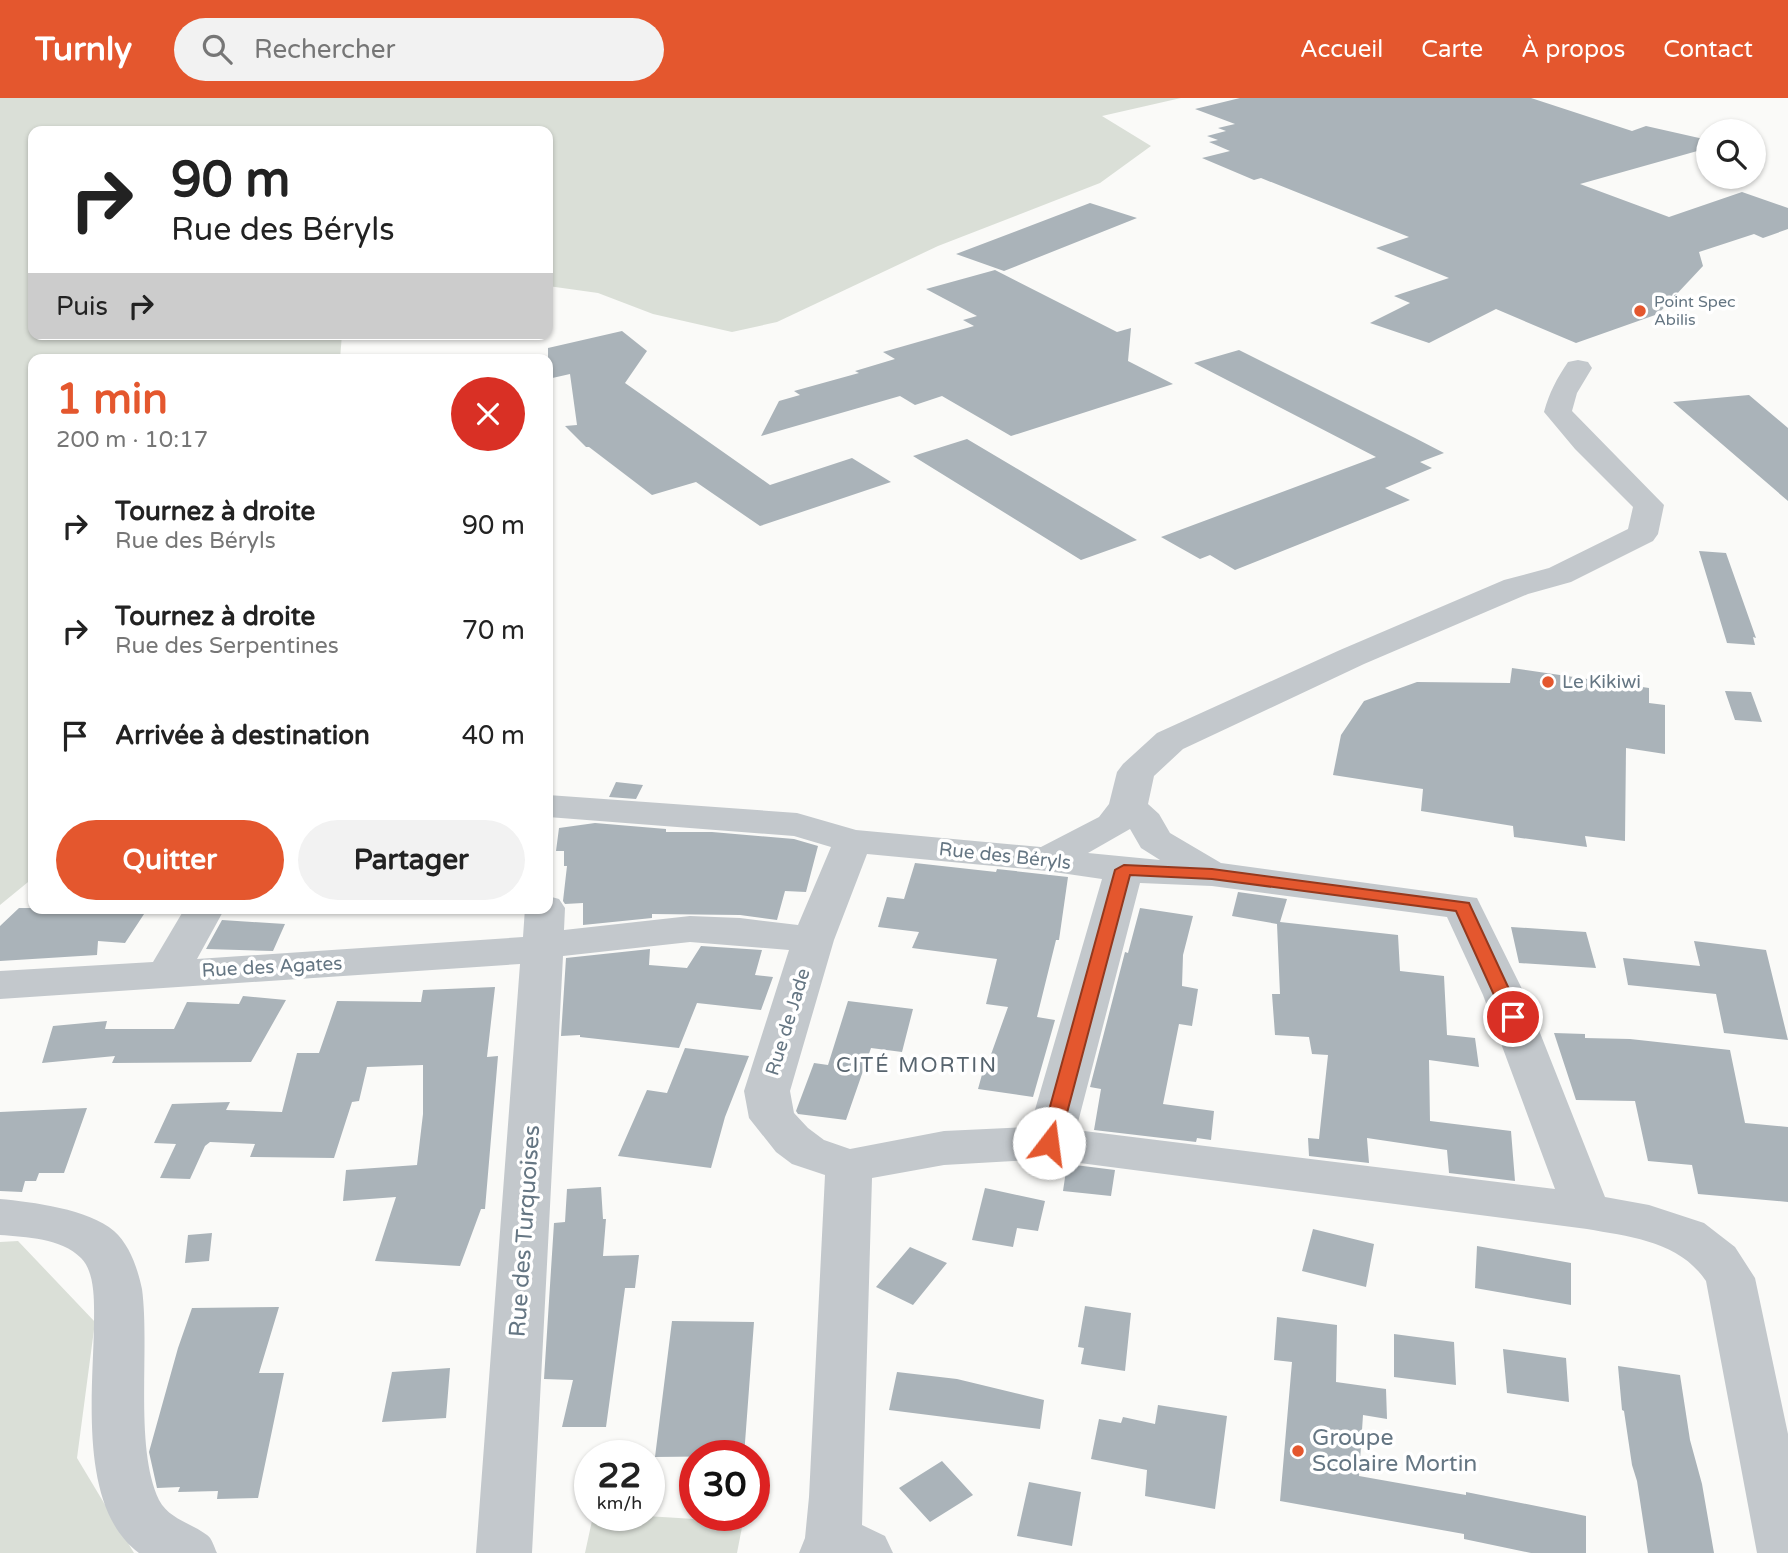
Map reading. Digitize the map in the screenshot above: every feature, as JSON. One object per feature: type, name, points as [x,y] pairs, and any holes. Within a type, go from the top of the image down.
[{"type":"street","points":[[1047,859],[1113,824],[1128,806],[1136,772],[1170,741],[1364,651],[1516,587],[1560,575],[1642,534],[1649,505],[1585,443],[1558,412],[1563,393],[1578,368]]},
{"type":"street","name":"Rue des Béryls","points":[[553,806],[797,825],[853,841],[1047,859],[1124,870],[1212,874],[1463,906],[1514,1020],[1587,1212]]},
{"type":"street","points":[[1128,806],[1144,822],[1155,840],[1212,874]]},
{"type":"street","name":"Rue de Jade","points":[[849,1166],[808,1152],[792,1140],[772,1118],[768,1105],[769,1078],[813,940],[853,841]]},
{"type":"street","points":[[1049,1143],[1124,870]]},
{"type":"street","points":[[168,973],[202,914]]},
{"type":"street","name":"Rue des Agates","points":[[0,985],[508,953],[545,928],[575,941],[690,929],[740,931],[813,940]]},
{"type":"street","name":"Rue des Turquoises","points":[[503,1553],[545,928]]},
{"type":"street","points":[[842,1548],[849,1166],[944,1148],[1049,1143],[1587,1212],[1669,1228],[1705,1245],[1720,1260],[1730,1278],[1785,1553]]},
{"type":"street","points":[[0,1217],[47,1224],[82,1235],[96,1243],[106,1255],[119,1301],[121,1469],[130,1499],[142,1521],[160,1537],[188,1553]]},
{"type":"shaded area","points":[[0,98],[1181,98],[1102,116],[1151,146],[1100,183],[938,246],[777,322],[732,332],[653,314],[598,293],[553,287],[553,126],[28,126],[28,340],[342,340],[340,354],[28,354],[28,882],[0,905]]},
{"type":"shaded area","points":[[18,1241],[95,1322],[77,1458],[134,1553],[0,1553],[0,1242]]},
{"type":"shaded area","points":[[665,1517],[679,1518],[679,1531],[741,1531],[737,1553],[585,1553],[590,1531],[665,1531]]},
{"type":"building","points":[[1240,98],[1531,98],[1632,131],[1646,126],[1696,137],[1696,151],[1580,184],[1669,217],[1742,192],[1788,208],[1788,229],[1763,238],[1754,234],[1699,252],[1703,266],[1658,314],[1576,343],[1496,309],[1429,343],[1370,323],[1410,303],[1394,296],[1449,278],[1376,248],[1409,237],[1261,178],[1254,180],[1202,158],[1230,151],[1209,142],[1218,140],[1207,136],[1226,131],[1218,128],[1235,124],[1195,109]]},
{"type":"building","points":[[1090,203],[1137,218],[1004,271],[956,254]]},
{"type":"building","points":[[995,270],[1117,332],[1131,328],[1128,361],[1173,384],[1011,436],[942,396],[915,405],[900,396],[761,436],[779,401],[800,395],[794,391],[859,373],[855,371],[895,359],[883,352],[974,326],[963,320],[977,316],[926,289]]},
{"type":"building","points":[[622,331],[647,351],[625,383],[770,485],[852,458],[891,482],[760,526],[696,482],[652,495],[586,447],[565,426],[577,425],[570,374],[553,378],[553,354],[548,354],[548,348]]},
{"type":"building","points":[[1239,350],[1444,453],[1420,462],[1432,468],[1385,488],[1410,500],[1235,570],[1210,555],[1200,559],[1161,537],[1376,457],[1194,363]]},
{"type":"building","points":[[1749,395],[1788,428],[1788,501],[1673,402]]},
{"type":"building","points":[[967,439],[1137,540],[1081,560],[913,456]]},
{"type":"building","points":[[1699,551],[1726,553],[1756,638],[1753,637],[1755,645],[1727,643]]},
{"type":"building","points":[[1512,668],[1649,688],[1649,703],[1665,705],[1665,754],[1626,748],[1625,841],[1585,836],[1587,847],[1514,837],[1513,826],[1421,811],[1423,789],[1333,775],[1341,735],[1364,701],[1417,682],[1510,683]]},
{"type":"building","points":[[1725,691],[1751,692],[1762,722],[1735,720]]},
{"type":"building","points":[[616,782],[643,785],[636,799],[609,797]]},
{"type":"building","points":[[595,823],[666,829],[666,832],[712,832],[794,839],[818,846],[806,892],[785,891],[777,920],[740,915],[652,914],[652,918],[583,925],[583,903],[565,904],[563,901],[567,866],[564,866],[564,851],[556,851],[559,828]]},
{"type":"building","points":[[915,863],[1068,877],[1059,940],[1056,940],[1037,1017],[1055,1020],[1033,1097],[978,1089],[986,1060],[989,1060],[1008,1007],[986,1004],[997,959],[912,948],[919,932],[878,927],[887,897],[904,899]]},
{"type":"building","points":[[1238,892],[1287,899],[1280,922],[1398,935],[1400,971],[1444,976],[1447,1035],[1475,1038],[1479,1067],[1429,1060],[1430,1121],[1511,1131],[1515,1181],[1449,1173],[1447,1150],[1367,1138],[1369,1163],[1309,1156],[1308,1138],[1319,1139],[1328,1055],[1312,1054],[1309,1037],[1275,1035],[1272,994],[1280,994],[1277,924],[1232,916]]},
{"type":"building","points":[[19,908],[28,908],[28,914],[144,914],[125,943],[98,941],[97,955],[0,961],[0,926]]},
{"type":"building","points":[[1140,908],[1193,916],[1183,955],[1182,986],[1198,989],[1192,1026],[1179,1024],[1163,1104],[1214,1111],[1211,1140],[1197,1138],[1196,1142],[1094,1130],[1101,1089],[1090,1087],[1125,952],[1128,953]]},
{"type":"building","points":[[222,920],[285,924],[273,951],[206,949]]},
{"type":"building","points":[[1511,927],[1586,932],[1596,968],[1519,963]]},
{"type":"building","points":[[1694,941],[1766,950],[1788,1040],[1724,1033],[1716,994],[1628,985],[1623,958],[1700,966]]},
{"type":"building","points":[[701,946],[762,950],[755,975],[773,977],[761,1010],[697,1003],[679,1048],[580,1035],[561,1036],[566,958],[650,949],[649,965],[687,968]]},
{"type":"building","points":[[495,987],[487,1057],[498,1056],[485,1209],[481,1209],[460,1266],[375,1261],[396,1197],[343,1201],[346,1170],[417,1165],[423,1114],[423,1065],[367,1067],[359,1101],[352,1102],[334,1158],[250,1157],[255,1144],[210,1142],[205,1146],[190,1179],[160,1178],[176,1144],[154,1143],[172,1104],[230,1102],[226,1110],[282,1112],[297,1053],[319,1053],[337,1001],[421,1002],[423,990]]},
{"type":"building","points":[[243,996],[286,1000],[251,1062],[112,1063],[115,1056],[42,1063],[53,1026],[107,1021],[105,1029],[174,1029],[187,1002],[239,1004]]},
{"type":"building","points":[[848,1001],[913,1009],[902,1052],[871,1048],[846,1120],[798,1114],[796,1111],[814,1063],[828,1065]]},
{"type":"building","points":[[1554,1033],[1730,1050],[1745,1123],[1788,1127],[1788,1202],[1698,1194],[1692,1165],[1648,1161],[1635,1101],[1576,1100]]},
{"type":"building","points":[[685,1048],[749,1056],[725,1117],[711,1168],[618,1156],[647,1090],[667,1093]]},
{"type":"building","points":[[87,1108],[64,1173],[39,1173],[36,1181],[25,1181],[22,1192],[0,1191],[0,1112]]},
{"type":"building","points":[[1067,1164],[1115,1170],[1111,1196],[1063,1191]]},
{"type":"building","points":[[601,1187],[603,1219],[606,1219],[603,1256],[639,1255],[635,1288],[625,1288],[606,1427],[562,1427],[573,1380],[544,1379],[554,1223],[565,1222],[567,1189]]},
{"type":"building","points":[[985,1188],[1045,1201],[1038,1231],[1017,1228],[1013,1247],[972,1240]]},
{"type":"building","points":[[1313,1229],[1374,1244],[1366,1287],[1302,1271]]},
{"type":"building","points":[[212,1233],[209,1261],[185,1263],[188,1235]]},
{"type":"building","points":[[1477,1246],[1571,1263],[1571,1305],[1475,1288]]},
{"type":"building","points":[[910,1247],[947,1263],[913,1305],[876,1287]]},
{"type":"building","points":[[1085,1306],[1131,1313],[1125,1371],[1081,1364],[1084,1348],[1078,1347]]},
{"type":"building","points":[[279,1307],[259,1373],[284,1373],[258,1498],[217,1499],[218,1491],[178,1492],[180,1487],[157,1488],[149,1452],[192,1308]]},
{"type":"building","points":[[1277,1317],[1337,1325],[1336,1382],[1386,1389],[1387,1419],[1363,1415],[1359,1476],[1466,1495],[1466,1492],[1586,1516],[1586,1553],[1531,1553],[1464,1539],[1464,1534],[1280,1501],[1292,1362],[1274,1360]]},
{"type":"building","points":[[672,1321],[754,1322],[745,1440],[679,1440],[679,1457],[665,1457],[665,1440],[657,1440]]},
{"type":"building","points":[[1394,1334],[1454,1342],[1456,1385],[1394,1377]]},
{"type":"building","points":[[1503,1349],[1566,1358],[1569,1402],[1507,1393]]},
{"type":"building","points":[[1618,1366],[1680,1375],[1690,1440],[1702,1484],[1714,1553],[1648,1553],[1622,1410]]},
{"type":"building","points":[[450,1368],[446,1418],[382,1422],[392,1372]]},
{"type":"building","points":[[897,1372],[957,1379],[1044,1400],[1040,1429],[889,1410]]},
{"type":"building","points":[[1158,1405],[1227,1416],[1215,1509],[1145,1496],[1147,1470],[1091,1459],[1099,1419],[1121,1423],[1123,1417],[1155,1424]]},
{"type":"building","points":[[942,1461],[973,1495],[930,1522],[899,1488]]},
{"type":"building","points":[[1029,1482],[1081,1492],[1072,1546],[1017,1536]]},
{"type":"place","name":"Point Spec Abilis","points":[[1640,311]]},
{"type":"place","name":"Le Kikiwi","points":[[1548,682]]},
{"type":"place","name":"Groupe Scolaire Mortin","points":[[1298,1451]]},
{"type":"district","name":"CITÉ MORTIN","points":[[917,1065]]},
{"type":"route","points":[[1049,1143],[1124,870],[1212,874],[1463,906],[1513,1017]]}]
